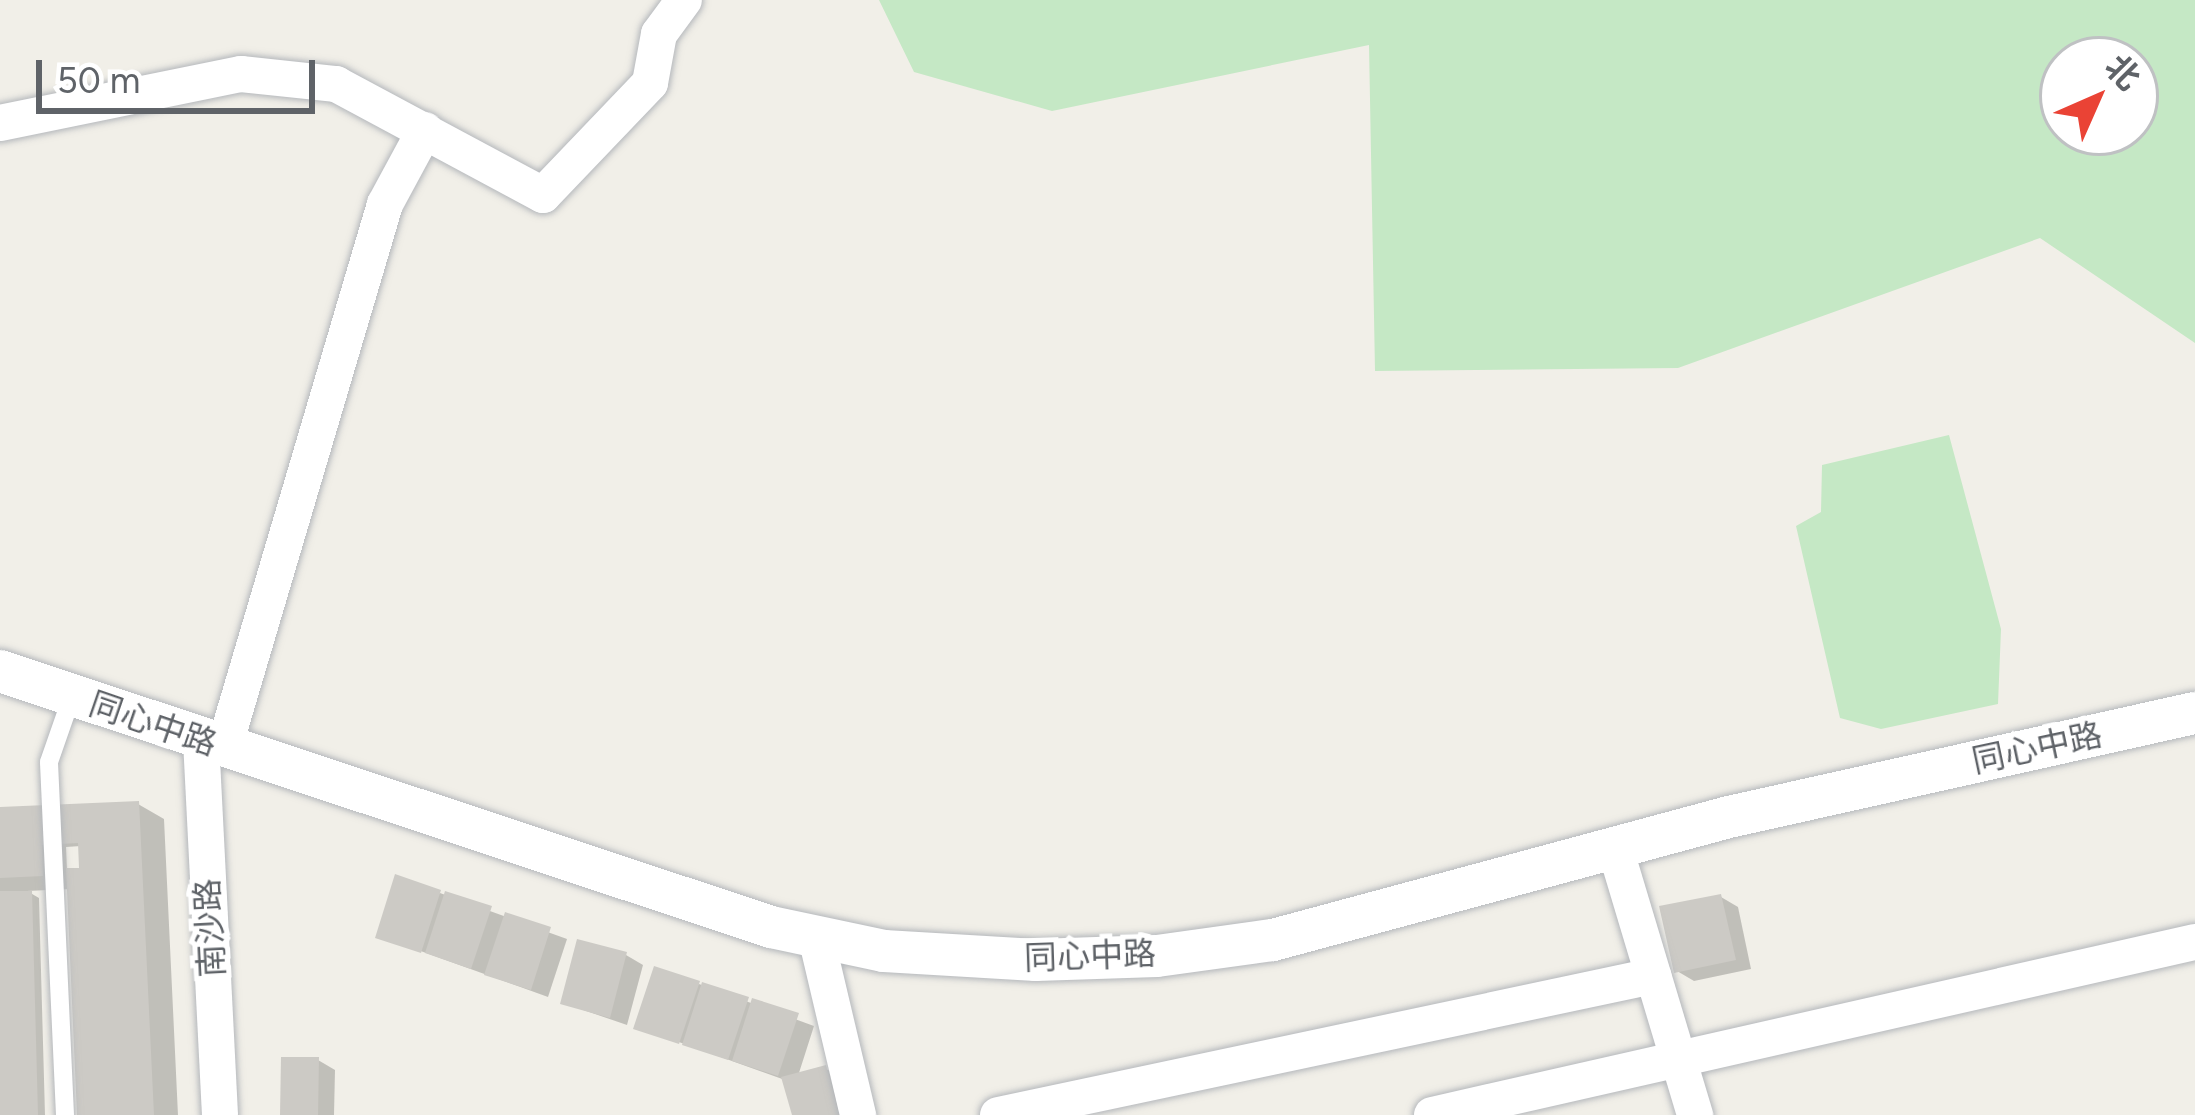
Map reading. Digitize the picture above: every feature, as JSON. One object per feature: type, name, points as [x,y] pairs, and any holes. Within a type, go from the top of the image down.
[{"type":"street","points":[[0,123],[241,74],[336,84],[543,195],[650,83],[659,34],[684,0]]},
{"type":"street","name":"南沙路","points":[[220,1115],[213,744],[385,204],[425,130]]},
{"type":"street","name":"同心中路","points":[[0,671],[816,937],[962,957],[1157,956],[1273,940],[1615,848],[2195,713]]},
{"type":"street","points":[[1615,848],[1695,1115]]},
{"type":"street","points":[[816,937],[858,1115]]},
{"type":"street","points":[[1432,1115],[2195,942]]},
{"type":"street","points":[[998,1115],[1653,976]]},
{"type":"lane","points":[[65,1115],[49,762],[72,696]]},
{"type":"green space","points":[[879,0],[2195,0],[2195,343],[2040,238],[1678,368],[1375,371],[1369,45],[1052,111],[914,72]]},
{"type":"green space","points":[[1949,435],[2001,629],[1998,704],[1881,729],[1840,718],[1796,526],[1821,512],[1822,465]]},
{"type":"building","points":[[139,801],[154,1115],[77,1115],[66,868],[79,868],[78,843],[42,845],[43,876],[0,878],[0,807]]},
{"type":"building","points":[[395,874],[441,890],[421,953],[375,938]]},
{"type":"building","points":[[0,891],[32,891],[38,1115],[0,1115]]},
{"type":"building","points":[[445,891],[492,906],[471,969],[425,953]]},
{"type":"building","points":[[1721,894],[1736,960],[1674,973],[1659,906]]},
{"type":"building","points":[[505,912],[551,927],[531,990],[484,975]]},
{"type":"building","points":[[577,939],[627,952],[610,1018],[560,1004]]},
{"type":"building","points":[[654,966],[700,981],[679,1044],[633,1029]]},
{"type":"building","points":[[702,982],[749,997],[728,1060],[682,1045]]},
{"type":"building","points":[[752,998],[799,1013],[778,1076],[732,1061]]},
{"type":"building","points":[[281,1057],[319,1057],[318,1115],[280,1115]]},
{"type":"building","points":[[826,1065],[839,1115],[792,1115],[781,1077]]}]
